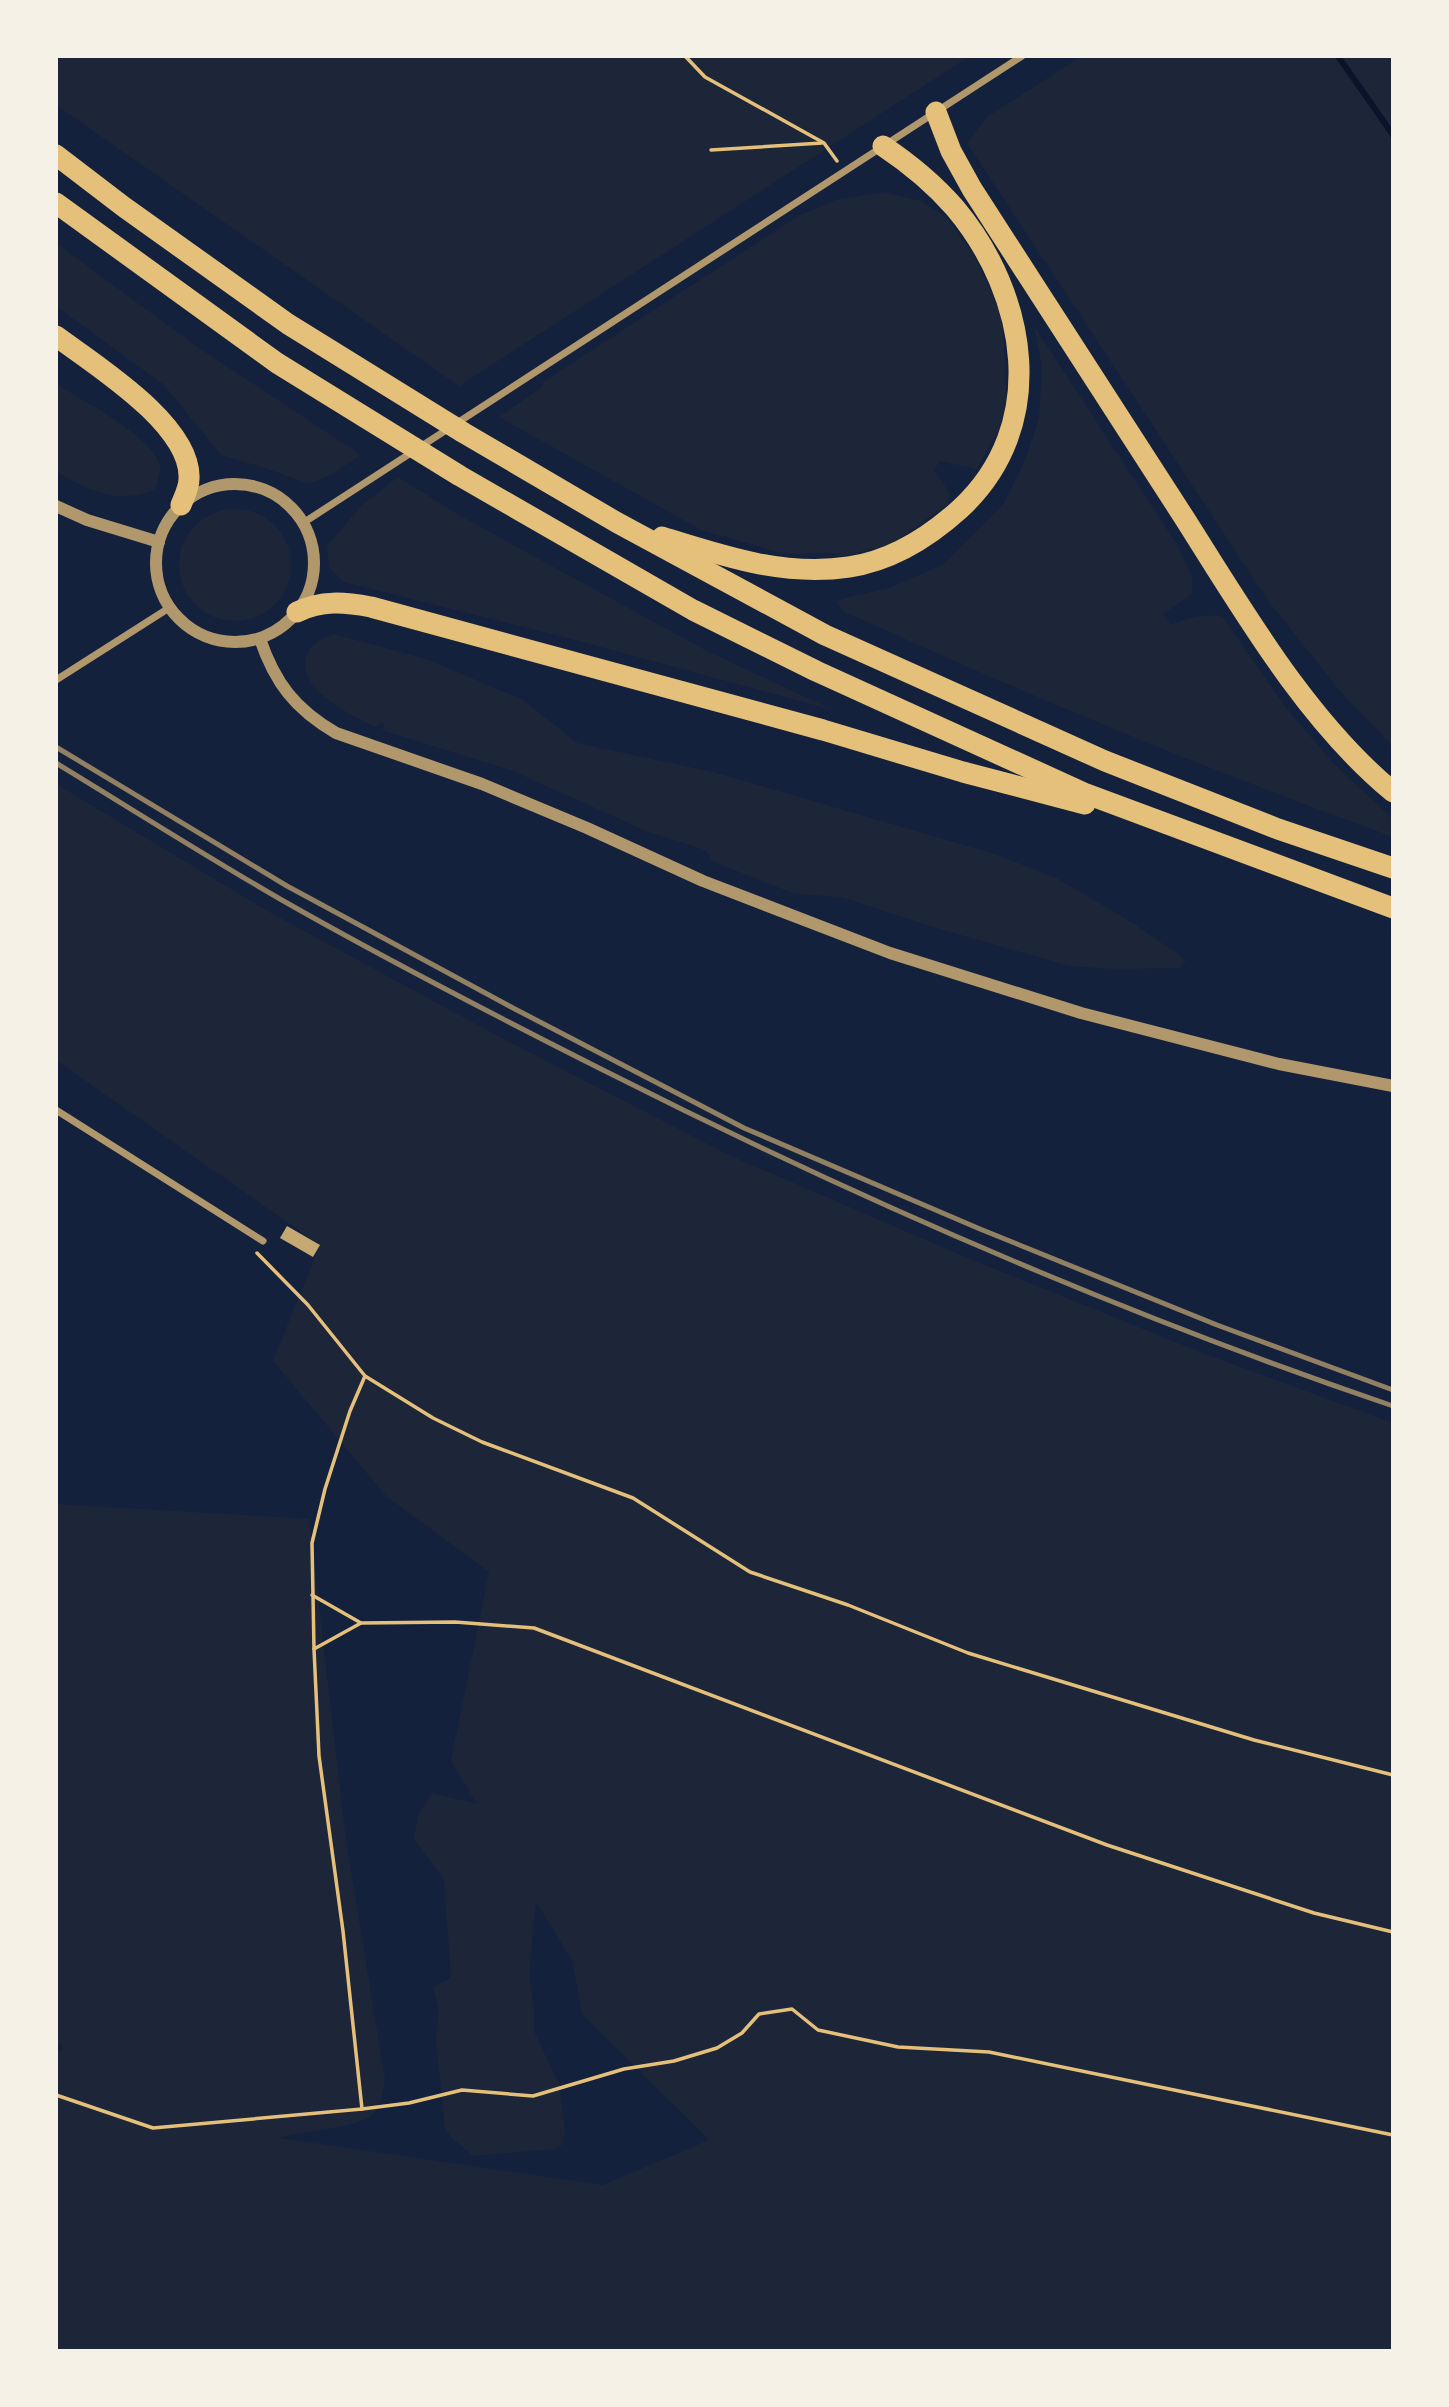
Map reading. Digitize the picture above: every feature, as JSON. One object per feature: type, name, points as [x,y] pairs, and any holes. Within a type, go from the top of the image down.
[{"type":"highway","points":[[936,112],[951,151],[972,189],[1231,591],[1311,704],[1346,746],[1393,792]]},
{"type":"highway","points":[[616,522],[755,564],[791,570],[850,567],[880,559],[926,536],[970,500],[987,477],[1010,432],[1017,407],[1020,361],[1010,307],[993,266],[955,208],[911,165],[883,146]]},
{"type":"highway","points":[[56,155],[288,324],[464,433],[616,522],[825,635],[1105,761],[1278,829],[1393,868]]},
{"type":"highway","points":[[56,203],[277,363],[460,476],[693,610],[853,688],[1084,793],[1393,908]]},
{"type":"highway","points":[[56,336],[136,397],[167,428],[188,467],[189,478],[181,505]]},
{"type":"highway","points":[[297,612],[329,602],[371,607],[1167,826]]},
{"type":"street","points":[[303,523],[1022,56]]},
{"type":"street","points":[[239,484],[254,486],[282,499],[303,523],[312,545],[314,568],[309,592],[297,612],[281,628],[260,639],[226,642],[209,639],[180,621],[169,608],[158,583],[156,556],[168,522],[181,505],[208,489],[239,484]]},
{"type":"street","points":[[56,506],[87,520],[159,542]]},
{"type":"street","points":[[56,680],[169,608]]},
{"type":"street","points":[[260,639],[284,690],[318,722],[336,733],[482,784],[703,881],[890,953],[1081,1013],[1279,1065],[1393,1086]]},
{"type":"street","points":[[56,1110],[263,1241]]},
{"type":"path","points":[[685,56],[705,77],[824,143],[844,171]]},
{"type":"path","points":[[711,150],[824,143]]},
{"type":"path","points":[[253,1250],[308,1305],[365,1376],[433,1418],[482,1442],[633,1498],[750,1572],[848,1605],[968,1653],[1254,1740],[1393,1775]]},
{"type":"path","points":[[362,2109],[343,1931],[319,1756],[313,1649],[312,1543],[350,1411],[365,1376]]},
{"type":"path","points":[[313,1595],[361,1623]]},
{"type":"path","points":[[313,1649],[361,1623],[455,1622],[534,1628],[1107,1845],[1314,1913],[1393,1932]]},
{"type":"path","points":[[56,2095],[153,2127],[362,2109],[409,2103],[462,2090],[533,2096],[624,2068],[674,2061],[717,2048],[742,2033],[759,2014],[792,2009],[818,2030],[898,2047],[989,2052],[1393,2135]]},
{"type":"shaded area","points":[[56,56],[970,56],[459,386],[56,105]]},
{"type":"shaded area","points":[[1082,56],[1393,56],[1393,746],[1344,696],[1269,602],[967,143],[987,117]]},
{"type":"shaded area","points":[[884,192],[921,201],[946,217],[975,257],[1002,316],[1007,399],[998,431],[977,469],[940,461],[934,470],[949,492],[948,504],[891,544],[841,557],[839,553],[785,554],[701,530],[499,417],[542,387],[543,382],[800,215],[836,200]]},
{"type":"shaded area","points":[[56,243],[196,346],[361,455],[329,476],[309,484],[221,455],[164,385],[56,306]]},
{"type":"shaded area","points":[[1034,326],[1176,543],[1192,576],[1192,594],[1163,614],[1171,625],[1197,617],[1223,617],[1286,708],[1335,765],[1393,819],[1393,837],[1116,730],[843,611],[837,602],[845,598],[889,588],[944,564],[1003,505],[1026,458],[1039,418],[1042,367]]},
{"type":"shaded area","points":[[56,384],[142,440],[160,465],[155,489],[129,496],[104,494],[56,471]]},
{"type":"shaded area","points":[[398,477],[457,514],[707,651],[833,710],[568,638],[344,582],[329,567],[327,546],[362,505]]},
{"type":"shaded area","points":[[235,509],[256,514],[274,526],[286,544],[291,565],[286,586],[274,604],[256,616],[235,621],[214,616],[196,604],[184,586],[179,565],[184,544],[196,526],[214,514]]},
{"type":"shaded area","points":[[333,634],[427,659],[523,700],[577,743],[713,772],[995,854],[1058,879],[1133,923],[1186,960],[1180,968],[1114,969],[1069,966],[841,897],[795,894],[714,862],[705,850],[646,831],[513,771],[382,730],[385,725],[381,722],[376,727],[342,709],[318,691],[306,669],[306,658],[310,649]]},
{"type":"shaded area","points":[[56,784],[271,913],[498,1036],[731,1156],[968,1258],[1205,1354],[1393,1423],[1393,2351],[56,2351],[56,2050],[62,2051],[62,2043],[56,2044],[56,1504],[309,1519],[346,1841],[385,2079],[375,2112],[364,2120],[279,2138],[603,2185],[709,2140],[582,2014],[573,1962],[536,1902],[529,1972],[534,2031],[559,2084],[565,2131],[562,2145],[553,2149],[473,2156],[451,2137],[445,2128],[436,2040],[439,2010],[433,1987],[451,1978],[444,1880],[414,1839],[418,1815],[432,1793],[477,1804],[451,1761],[489,1572],[386,1496],[273,1361],[320,1245],[56,1060]]},
{"type":"building","points":[[287,1226],[320,1245],[313,1257],[280,1238]]},
{"type":"waterway","points":[[1338,56],[1393,135]]},
{"type":"railway","points":[[56,747],[287,886],[744,1128],[980,1229],[1217,1325],[1393,1390]]},
{"type":"railway","points":[[56,763],[280,899],[481,1008],[699,1118],[992,1252],[1191,1333],[1393,1406]]}]
